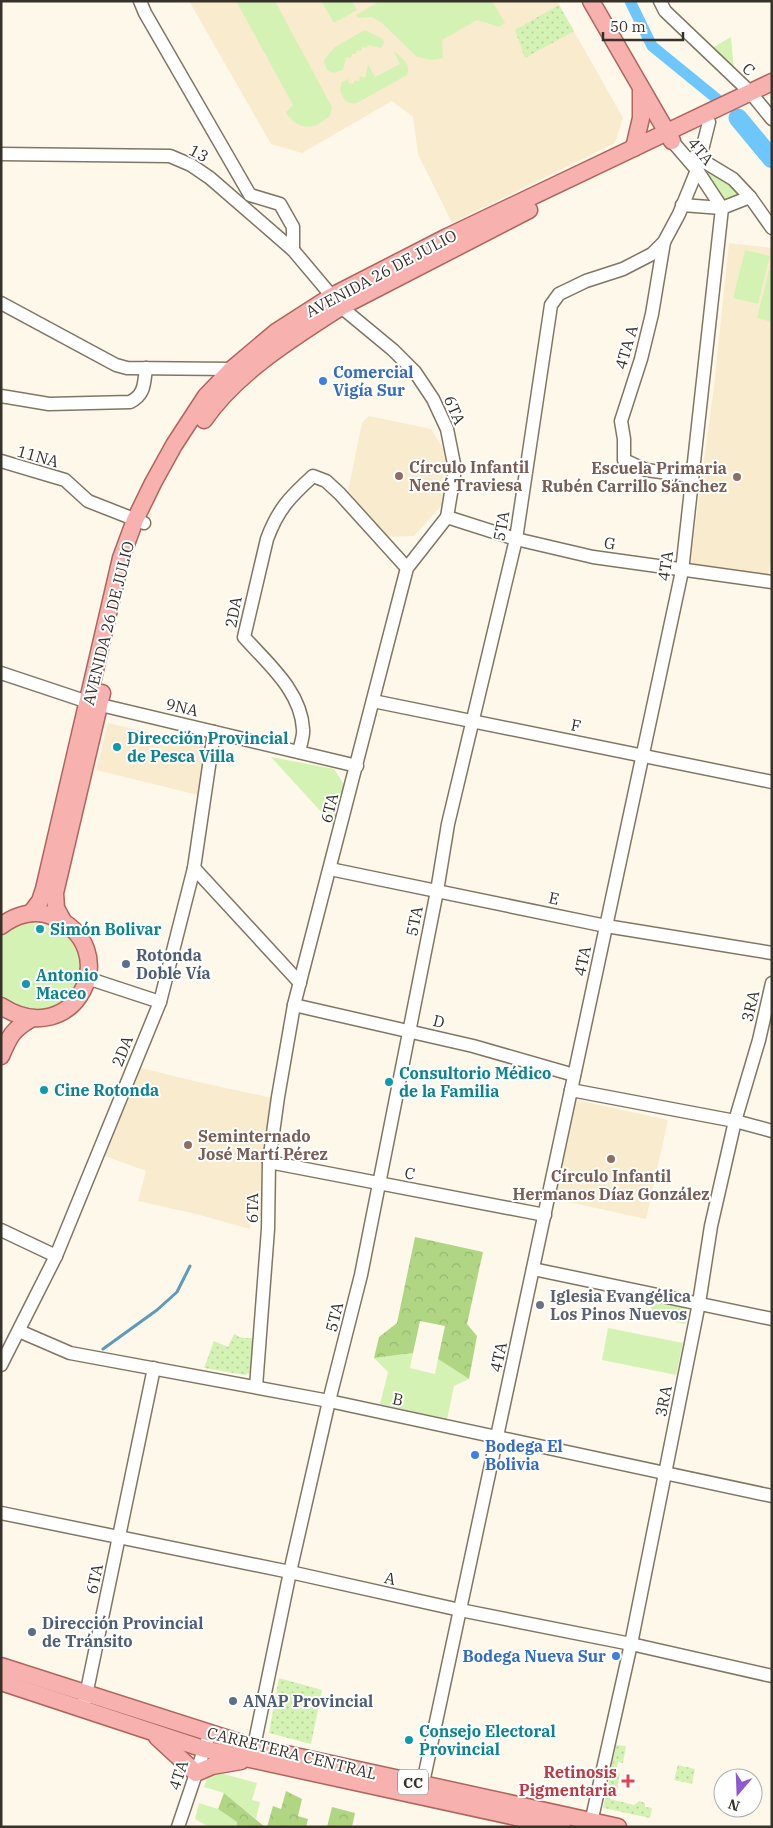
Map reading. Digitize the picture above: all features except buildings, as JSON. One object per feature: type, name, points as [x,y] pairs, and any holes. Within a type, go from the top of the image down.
[{"type":"main road","points":[[591,1],[669,137]]},
{"type":"main road","name":"AVENIDA 26 DE JULIO","points":[[31,913],[40,901],[44,889],[132,562],[140,521],[174,445],[206,396],[232,368],[276,332],[543,203],[748,98],[772,82]]},
{"type":"main road","points":[[641,89],[664,114],[678,118],[711,116]]},
{"type":"main road","points":[[634,148],[641,118],[641,89]]},
{"type":"main road","name":"AVENIDA 26 DE JULIO","points":[[748,98],[772,91]]},
{"type":"main road","name":"AVENIDA 26 DE JULIO","points":[[140,521],[215,403],[272,352],[336,302],[447,237],[634,148],[669,137]]},
{"type":"main road","name":"AVENIDA 26 DE JULIO","points":[[64,921],[56,908],[55,893],[94,703]]},
{"type":"main road","points":[[1,926],[16,916],[31,913],[47,914],[64,921],[77,932],[86,948],[89,965],[87,978],[78,999],[65,1011],[48,1018],[31,1019],[14,1014],[1,1006]]},
{"type":"main road","points":[[1,1012],[1,1024]]},
{"type":"main road","points":[[1,1056],[10,1036],[20,1025],[31,1019]]},
{"type":"main road","name":"CARRETERA CENTRAL","points":[[3,1674],[207,1742],[253,1754],[591,1824],[612,1826]]},
{"type":"main road","name":"CARRETERA CENTRAL","points":[[85,1701],[151,1732],[207,1742]]},
{"type":"main road","points":[[151,1732],[196,1773],[212,1766],[235,1761],[253,1754]]},
{"type":"main road","name":"CARRETERA CENTRAL","points":[[422,1790],[509,1821],[562,1827]]},
{"type":"street","points":[[140,1],[145,13],[250,195],[280,204],[293,227],[293,250]]},
{"type":"street","name":"C","points":[[660,1],[665,11],[700,44],[748,98],[772,119]]},
{"type":"street","name":"5TA","points":[[253,1754],[290,1572],[329,1401],[361,1275],[437,891],[448,824],[516,539],[551,305],[559,294],[586,281],[623,269],[652,254],[664,242],[699,164],[711,116]]},
{"type":"street","name":"4TA","points":[[422,1790],[682,571],[722,208],[699,164],[669,137]]},
{"type":"street","name":"13","points":[[1,154],[170,156],[191,165],[210,178],[293,250],[336,302]]},
{"type":"street","points":[[699,164],[733,179],[750,197],[772,228]]},
{"type":"street","points":[[682,205],[722,208],[750,197]]},
{"type":"street","name":"4TA A","points":[[664,242],[652,314],[641,359],[620,421],[624,439],[624,460],[646,470],[691,476]]},
{"type":"street","name":"6TA","points":[[256,1387],[268,1229],[269,1162],[294,1005],[407,568],[447,516],[455,468],[447,429],[433,399],[415,372],[393,350],[336,302]]},
{"type":"street","points":[[1,303],[116,365],[127,368],[232,368]]},
{"type":"street","points":[[1,396],[49,404],[130,402],[138,398],[143,389],[146,368]]},
{"type":"street","name":"11NA","points":[[1,462],[64,480],[88,501],[140,521]]},
{"type":"street","name":"2DA","points":[[298,752],[304,731],[300,710],[293,694],[244,637],[265,545],[273,523],[289,498],[313,476],[326,481],[340,494],[407,568]]},
{"type":"street","name":"G","points":[[447,516],[516,539],[593,557],[682,571],[772,582]]},
{"type":"street","name":"9NA","points":[[1,673],[94,703],[357,766]]},
{"type":"street","name":"F","points":[[373,701],[772,782]]},
{"type":"street","name":"2DA","points":[[1,1365],[56,1256],[160,1002],[194,868],[214,732]]},
{"type":"street","points":[[194,868],[300,983]]},
{"type":"street","name":"E","points":[[330,869],[606,926],[772,952]]},
{"type":"street","points":[[87,978],[160,1002]]},
{"type":"street","name":"3RA","points":[[591,1824],[631,1644],[699,1304],[711,1226],[735,1121],[759,1040],[772,983]]},
{"type":"street","name":"D","points":[[294,1005],[473,1046],[574,1076]]},
{"type":"street","points":[[571,1090],[735,1121],[772,1131]]},
{"type":"street","name":"C","points":[[269,1162],[545,1215]]},
{"type":"street","points":[[1,1230],[56,1256]]},
{"type":"street","points":[[533,1269],[772,1319]]},
{"type":"street","name":"B","points":[[19,1331],[70,1353],[329,1401],[772,1496]]},
{"type":"street","name":"6TA","points":[[85,1701],[154,1368]]},
{"type":"street","name":"A","points":[[1,1513],[290,1572],[460,1610],[631,1644],[772,1676]]},
{"type":"street","name":"4TA","points":[[180,1826],[207,1742]]},
{"type":"shaded area","points":[[189,1],[557,1],[623,118],[615,143],[452,223],[418,154],[413,117],[392,101],[302,153],[271,144]]},
{"type":"shaded area","name":"Escuela Primaria Rubén Carrillo Sánchez","points":[[729,243],[772,248],[772,555],[768,576],[690,566],[714,386]]},
{"type":"shaded area","name":"Círculo Infantil Nené Traviesa","points":[[369,416],[431,429],[451,462],[442,505],[414,536],[384,537],[348,491],[362,423]]},
{"type":"shaded area","points":[[108,723],[207,746],[198,795],[96,770]]},
{"type":"shaded area","name":"Seminternado José Martí Pérez","points":[[141,1068],[272,1098],[264,1216],[251,1216],[250,1229],[138,1201],[146,1171],[105,1156]]},
{"type":"shaded area","name":"Círculo Infantil Hermanos Díaz González","points":[[577,1100],[668,1120],[646,1219],[555,1199]]},
{"type":"green space","points":[[236,1],[275,1],[332,107],[330,116],[309,127],[301,126],[290,119],[286,112],[293,105]]},
{"type":"green space","points":[[321,1],[352,1],[357,10],[334,23]]},
{"type":"green space","points":[[380,1],[492,1],[505,23],[499,27],[477,20],[442,40],[443,58],[432,60],[417,57],[382,23],[372,17],[358,18],[356,15]]},
{"type":"green space","points":[[559,5],[574,31],[525,58],[515,30]]},
{"type":"green space","points":[[365,30],[383,39],[384,43],[381,48],[368,45],[367,48],[362,47],[361,51],[357,50],[356,54],[352,54],[351,58],[346,57],[343,70],[333,73],[327,70],[324,61],[335,47]]},
{"type":"green space","points":[[731,37],[734,71],[712,48]]},
{"type":"green space","points":[[393,50],[407,64],[407,75],[357,103],[346,101],[340,90],[342,82],[348,79],[349,83],[353,84],[355,80],[359,81],[360,76],[365,78],[368,64],[375,77],[400,64]]},
{"type":"green space","points":[[704,169],[729,183],[739,197],[725,203],[717,187]]},
{"type":"green space","points":[[745,250],[770,256],[758,304],[733,298]]},
{"type":"green space","points":[[769,270],[772,271],[772,322],[757,318]]},
{"type":"green space","points":[[271,757],[334,769],[345,786],[334,826]]},
{"type":"green space","points":[[37,918],[68,932],[80,951],[82,974],[68,1001],[39,1014],[1,1001],[1,932],[5,928]]},
{"type":"green space","points":[[415,1237],[483,1252],[467,1324],[477,1336],[469,1379],[438,1359],[445,1326],[420,1321],[413,1353],[374,1358],[379,1337],[397,1323]]},
{"type":"green space","points":[[653,1298],[682,1303],[687,1313],[685,1324],[649,1317]]},
{"type":"green space","points":[[608,1328],[683,1343],[676,1375],[602,1360]]},
{"type":"green space","points":[[234,1334],[242,1338],[254,1338],[251,1372],[245,1375],[204,1368],[214,1341],[228,1347]]},
{"type":"green space","points":[[413,1353],[410,1368],[435,1374],[438,1359],[469,1379],[454,1386],[447,1419],[380,1404],[388,1372],[374,1358]]},
{"type":"green space","points":[[279,1678],[322,1690],[311,1744],[269,1733]]},
{"type":"green space","points":[[616,1745],[626,1746],[623,1763],[618,1762],[616,1773],[620,1774],[617,1790],[612,1789],[610,1799],[634,1805],[639,1801],[645,1803],[645,1807],[652,1808],[650,1818],[603,1808]]},
{"type":"green space","points":[[678,1765],[695,1769],[692,1784],[674,1780]]},
{"type":"green space","points":[[213,1771],[257,1783],[252,1800],[260,1802],[256,1819],[224,1793],[204,1787],[209,1774]]},
{"type":"green space","points":[[286,1791],[302,1799],[298,1816],[308,1819],[306,1827],[267,1827],[273,1806],[281,1809]]},
{"type":"green space","points":[[224,1793],[265,1827],[236,1827],[237,1822],[218,1809]]},
{"type":"green space","points":[[199,1803],[218,1809],[237,1822],[236,1827],[209,1827],[195,1819]]},
{"type":"green space","points":[[332,1807],[355,1813],[352,1827],[327,1827]]},
{"type":"waterway","points":[[630,1],[652,46],[717,99]]},
{"type":"waterway","points":[[738,118],[772,159]]},
{"type":"waterway","points":[[103,1349],[157,1310],[177,1292],[190,1266]]},
{"type":"place","name":"Comercial Vigía Sur","points":[[323,381]]},
{"type":"place","name":"Círculo Infantil Nené Traviesa","points":[[399,476]]},
{"type":"place","name":"Escuela Primaria Rubén Carrillo Sánchez","points":[[737,477]]},
{"type":"place","name":"Dirección Provincial de Pesca Villa","points":[[117,747]]},
{"type":"place","name":"Simón Bolivar","points":[[40,929]]},
{"type":"place","name":"Rotonda Doble Vía","points":[[126,964]]},
{"type":"place","name":"Antonio Maceo","points":[[26,984]]},
{"type":"place","name":"Consultorio Médico de la Familia","points":[[389,1082]]},
{"type":"place","name":"Cine Rotonda","points":[[44,1090]]},
{"type":"place","name":"Seminternado José Martí Pérez","points":[[188,1145]]},
{"type":"place","name":"Círculo Infantil Hermanos Díaz González","points":[[611,1159]]},
{"type":"place","name":"Iglesia Evangélica Los Pinos Nuevos","points":[[540,1305]]},
{"type":"place","name":"Bodega El Bolivia","points":[[475,1455]]},
{"type":"place","name":"Dirección Provincial de Tránsito","points":[[32,1632]]},
{"type":"place","name":"Bodega Nueva Sur","points":[[616,1656]]},
{"type":"place","name":"ANAP Provincial","points":[[233,1701]]},
{"type":"place","name":"Consejo Electoral Provincial","points":[[409,1740]]},
{"type":"place","name":"Retinosis Pigmentaria","points":[[628,1781]]}]
